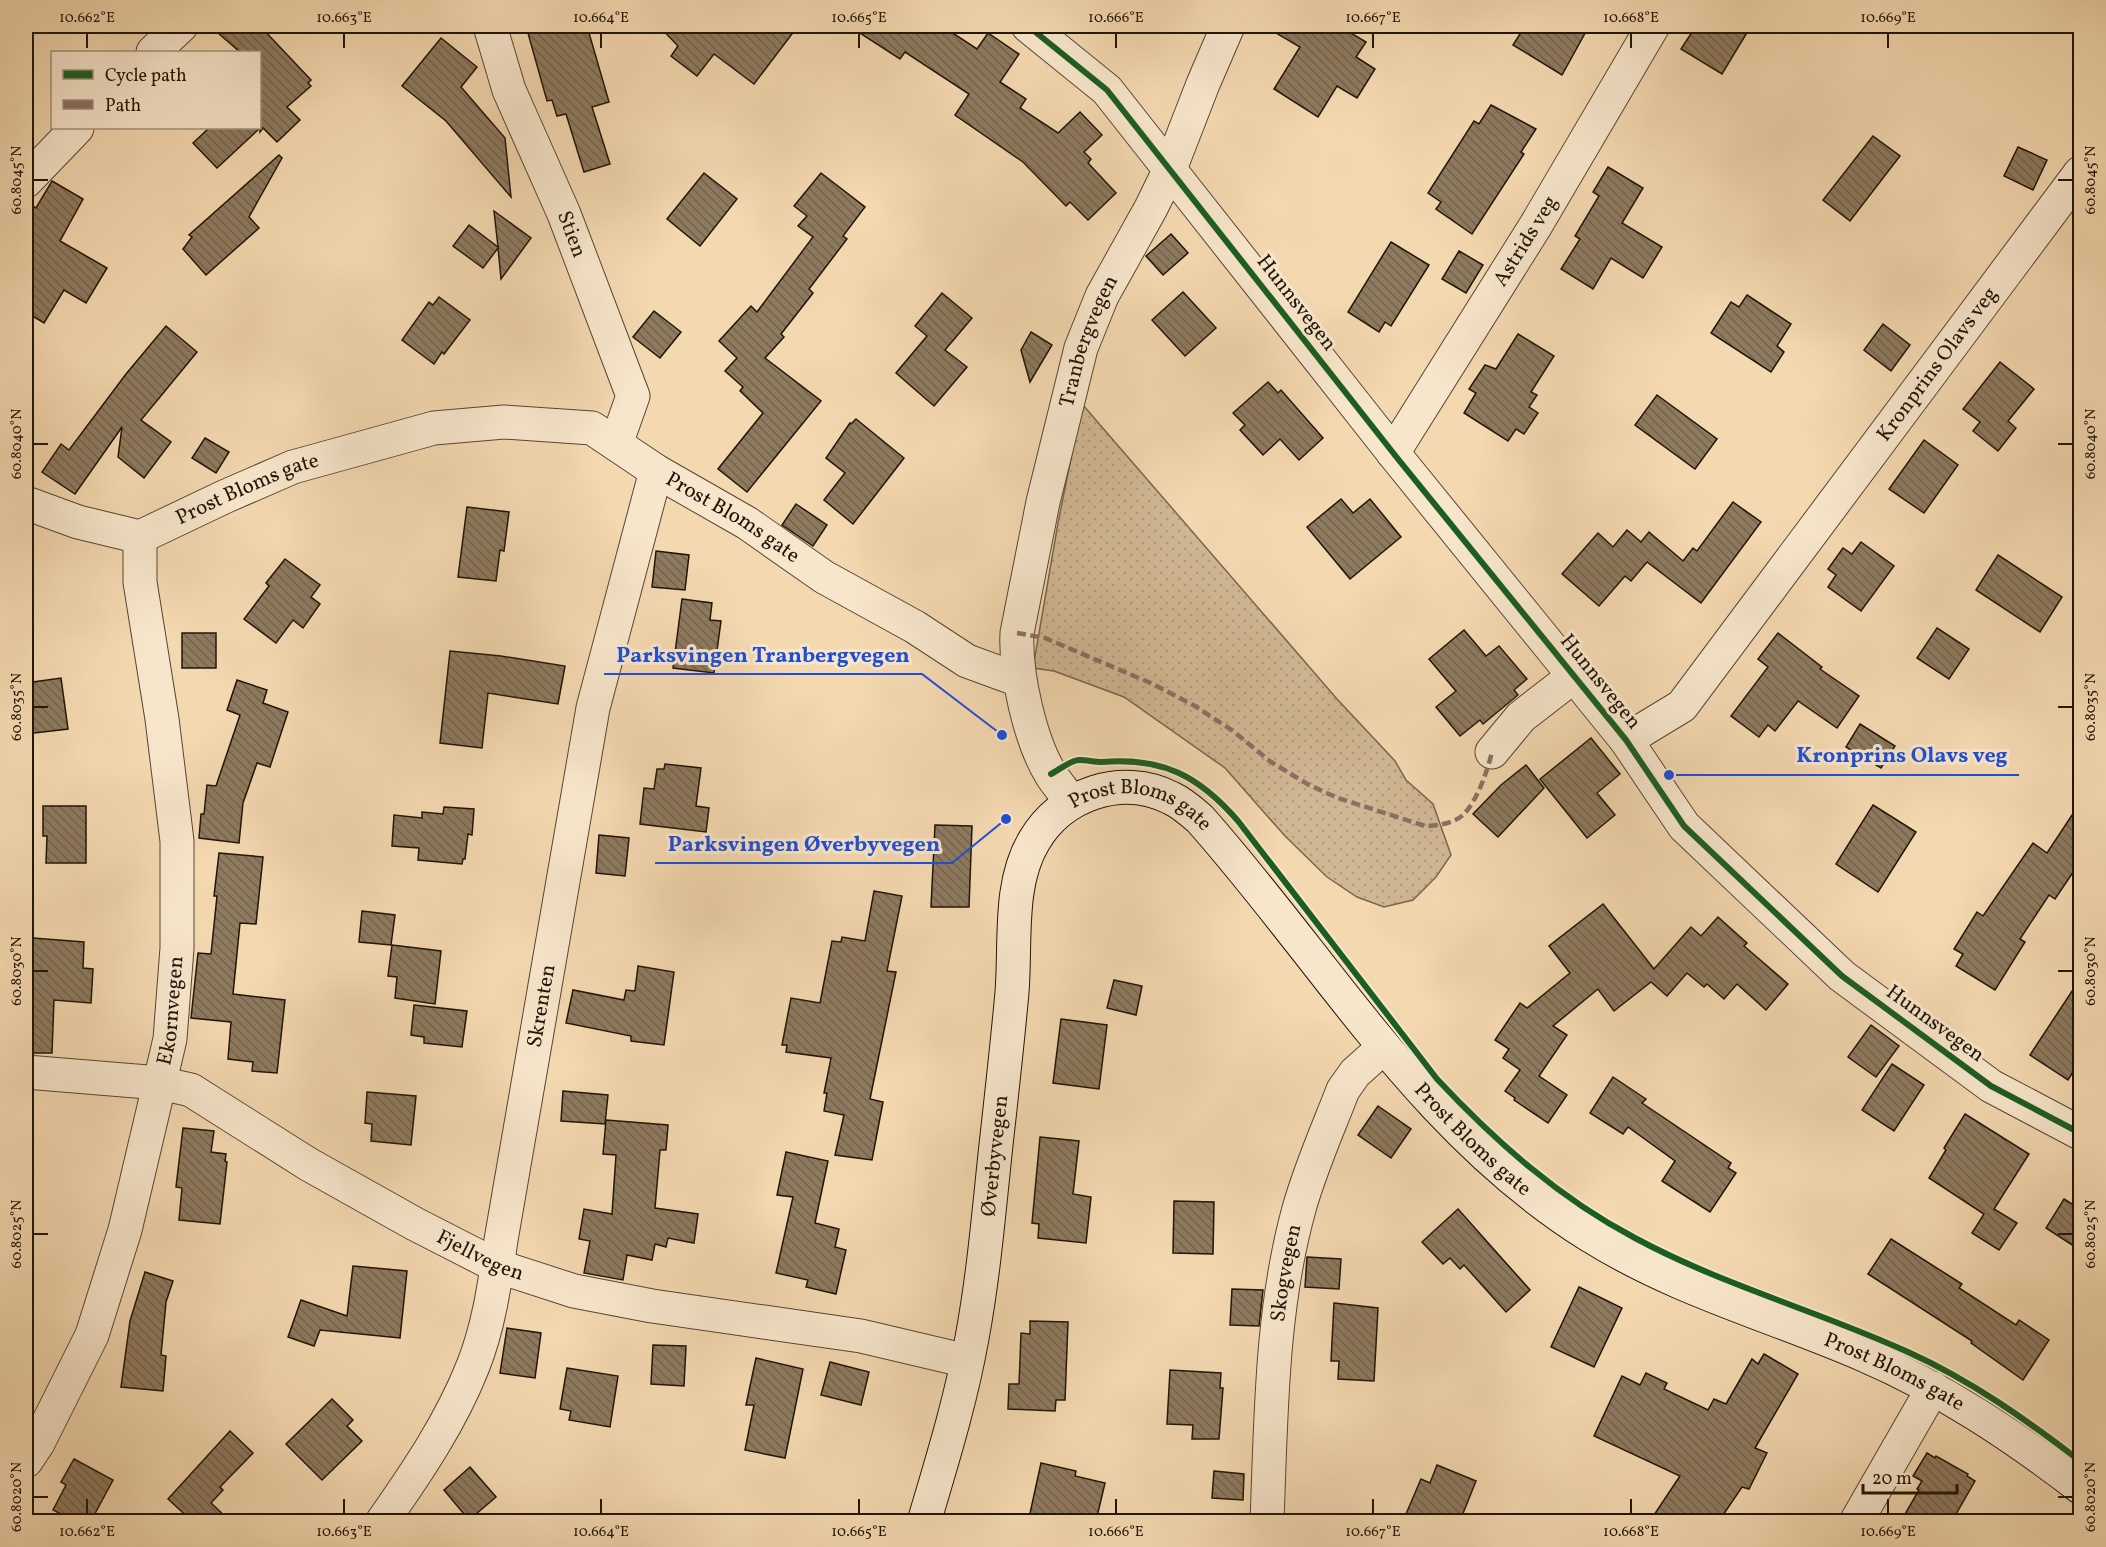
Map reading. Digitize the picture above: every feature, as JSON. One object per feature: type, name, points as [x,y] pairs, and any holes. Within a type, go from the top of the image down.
[{"type":"street","points":[[154,51],[181,26]]},
{"type":"street","name":"Stien","points":[[490,26],[509,90],[564,214],[633,396],[616,444]]},
{"type":"street","name":"Hunnsvegen","points":[[1028,26],[1107,90],[1393,453],[1626,740],[1684,826],[1842,976],[1991,1086],[2080,1133]]},
{"type":"street","name":"Tranbergvegen","points":[[1019,680],[1016,654],[1017,633],[1042,502],[1081,348],[1102,296],[1170,169],[1228,26]]},
{"type":"street","name":"Astrids veg","points":[[1393,453],[1536,225],[1653,26]]},
{"type":"street","points":[[26,181],[76,129]]},
{"type":"street","name":"Kronprins Olavs veg","points":[[1626,740],[1682,706],[2080,173]]},
{"type":"street","name":"Prost Bloms gate","points":[[140,537],[224,496],[293,467],[434,428],[504,422],[592,428],[656,471],[747,523],[824,577],[915,627],[967,661],[1019,680],[1036,742],[1051,774],[1071,802],[1105,789],[1136,787],[1170,797],[1186,807],[1217,838],[1433,1105],[1481,1153],[1533,1196],[1588,1234],[1677,1282],[1863,1354],[1933,1388],[2001,1428],[2080,1487]]},
{"type":"street","name":"Skrenten","points":[[382,1521],[444,1428],[474,1365],[493,1296],[593,708],[656,471]]},
{"type":"street","points":[[26,503],[78,522],[140,537]]},
{"type":"street","name":"Ekornvegen","points":[[26,1461],[38,1443],[92,1335],[125,1230],[170,1039],[177,948],[177,841],[162,719],[140,582],[140,537]]},
{"type":"street","points":[[1492,753],[1521,717],[1574,676]]},
{"type":"street","name":"Øverbyvegen","points":[[924,1521],[946,1446],[972,1338],[989,1212],[1012,991],[1016,909],[1022,874],[1031,846],[1044,826],[1071,802]]},
{"type":"street","name":"Skogvegen","points":[[1267,1521],[1272,1400],[1283,1283],[1299,1209],[1343,1090],[1355,1073],[1384,1047]]},
{"type":"street","name":"Fjellvegen","points":[[26,1072],[160,1083],[191,1090],[308,1164],[415,1224],[497,1266],[574,1291],[652,1306],[861,1336],[967,1361]]},
{"type":"street","points":[[1856,1521],[1933,1388]]},
{"type":"shaded area","points":[[1082,404],[1337,699],[1395,761],[1406,780],[1433,804],[1451,855],[1436,877],[1413,900],[1384,907],[1357,897],[1327,877],[1285,836],[1225,768],[1124,697],[1054,671],[1033,668],[1058,523]]},
{"type":"building","points":[[210,26],[260,26],[311,80],[308,83],[311,86],[287,107],[300,120],[277,142],[263,128],[260,132],[261,51],[239,51]]},
{"type":"building","points":[[526,26],[587,26],[609,102],[592,107],[610,164],[584,172],[566,114],[557,116],[552,100],[547,101]]},
{"type":"building","points":[[659,26],[798,26],[754,84],[714,54],[697,76],[671,56],[678,46]]},
{"type":"building","points":[[849,26],[942,26],[977,49],[988,33],[1019,54],[1000,82],[1026,99],[1020,108],[1058,133],[1080,112],[1102,135],[1084,152],[1091,159],[1088,163],[1116,193],[1088,220],[1070,202],[1066,206],[1023,162],[955,115],[969,94],[905,52],[900,59]]},
{"type":"building","points":[[1264,26],[1339,26],[1366,42],[1356,57],[1375,69],[1357,98],[1337,86],[1318,117],[1274,89],[1300,47]]},
{"type":"building","points":[[1525,26],[1589,26],[1562,75],[1513,45]]},
{"type":"building","points":[[1696,26],[1751,26],[1722,74],[1681,49]]},
{"type":"building","points":[[441,38],[477,67],[461,87],[505,138],[511,197],[446,121],[402,86]]},
{"type":"building","points":[[1491,105],[1536,129],[1521,152],[1524,154],[1472,234],[1436,209],[1441,202],[1428,193],[1474,121],[1479,124]]},
{"type":"building","points":[[208,129],[259,129],[217,168],[193,143]]},
{"type":"building","points":[[1873,136],[1900,156],[1850,221],[1823,200]]},
{"type":"building","points":[[2018,147],[2047,160],[2033,190],[2004,176]]},
{"type":"building","points":[[279,155],[282,158],[249,217],[259,228],[206,275],[183,249],[192,237],[189,235]]},
{"type":"building","points":[[1608,167],[1643,188],[1622,223],[1662,247],[1643,278],[1611,258],[1593,289],[1561,269],[1580,239],[1575,236],[1599,196],[1593,192]]},
{"type":"building","points":[[704,173],[737,199],[700,246],[667,219]]},
{"type":"building","points":[[821,173],[865,207],[843,236],[847,239],[809,289],[813,293],[781,334],[784,337],[765,358],[821,401],[747,492],[718,469],[763,413],[740,391],[743,387],[725,371],[737,358],[719,341],[751,306],[757,312],[813,237],[798,226],[807,216],[794,206]]},
{"type":"building","points":[[52,181],[83,199],[60,241],[107,268],[86,303],[64,290],[44,323],[26,312],[26,202],[36,208]]},
{"type":"building","points":[[494,211],[531,238],[501,279],[498,248],[483,268],[453,246],[469,225],[498,247]]},
{"type":"building","points":[[1171,234],[1188,253],[1163,275],[1146,256]]},
{"type":"building","points":[[1391,242],[1429,265],[1391,326],[1385,322],[1379,332],[1348,312]]},
{"type":"building","points":[[1459,251],[1483,265],[1466,293],[1442,279]]},
{"type":"building","points":[[1183,292],[1216,328],[1185,356],[1152,320]]},
{"type":"building","points":[[942,293],[972,318],[945,350],[967,367],[934,406],[896,373],[927,336],[915,326]]},
{"type":"building","points":[[1747,295],[1791,324],[1777,346],[1784,352],[1771,372],[1711,333],[1731,302],[1739,307]]},
{"type":"building","points":[[439,297],[470,320],[434,364],[402,340],[429,302],[433,305]]},
{"type":"building","points":[[654,311],[681,332],[660,358],[633,337]]},
{"type":"building","points":[[1883,324],[1910,345],[1891,371],[1864,350]]},
{"type":"building","points":[[166,326],[197,352],[141,420],[171,442],[144,478],[118,457],[122,427],[75,494],[42,472],[61,444],[69,450],[126,374]]},
{"type":"building","points":[[1031,332],[1052,345],[1030,382],[1021,350]]},
{"type":"building","points":[[1518,334],[1554,356],[1531,392],[1537,395],[1529,407],[1538,413],[1524,434],[1516,429],[1508,441],[1464,413],[1476,393],[1469,389],[1485,365],[1496,369]]},
{"type":"building","points":[[2000,362],[2034,389],[2008,421],[2016,428],[1998,451],[1973,431],[1980,422],[1963,409]]},
{"type":"building","points":[[1268,382],[1278,393],[1281,390],[1323,438],[1299,460],[1280,439],[1263,455],[1240,430],[1245,425],[1233,413]]},
{"type":"building","points":[[1657,395],[1717,439],[1695,469],[1635,425]]},
{"type":"building","points":[[856,419],[904,458],[853,524],[824,500],[845,473],[826,458],[850,423]]},
{"type":"building","points":[[205,438],[229,452],[216,473],[192,458]]},
{"type":"building","points":[[1924,440],[1958,465],[1924,513],[1889,489]]},
{"type":"building","points":[[1341,499],[1353,513],[1370,499],[1401,537],[1350,579],[1307,527]]},
{"type":"building","points":[[1733,502],[1761,522],[1701,603],[1647,562],[1631,581],[1625,576],[1599,606],[1562,574],[1598,533],[1613,547],[1627,530],[1641,542],[1649,532],[1683,561],[1693,548],[1697,551]]},
{"type":"building","points":[[796,504],[827,525],[813,546],[782,525]]},
{"type":"building","points":[[467,507],[509,512],[504,551],[500,550],[496,581],[458,577]]},
{"type":"building","points":[[1861,542],[1894,566],[1861,611],[1828,587],[1836,575],[1828,569],[1843,548],[1852,554]]},
{"type":"building","points":[[656,551],[689,555],[685,590],[652,587]]},
{"type":"building","points":[[1998,555],[2062,597],[2040,632],[1976,590]]},
{"type":"building","points":[[285,559],[320,585],[311,597],[320,604],[303,628],[293,620],[276,643],[244,619],[269,586],[266,583]]},
{"type":"building","points":[[682,599],[712,603],[710,620],[721,621],[714,673],[673,668]]},
{"type":"building","points":[[1937,628],[1969,649],[1949,679],[1917,658]]},
{"type":"building","points":[[1464,630],[1486,656],[1499,646],[1527,679],[1514,690],[1518,695],[1483,724],[1480,720],[1460,736],[1436,707],[1456,691],[1429,659]]},
{"type":"building","points":[[182,633],[216,633],[216,668],[182,668]]},
{"type":"building","points":[[1778,633],[1822,667],[1820,669],[1859,696],[1837,728],[1798,701],[1775,731],[1768,725],[1759,737],[1731,716],[1768,667],[1758,659]]},
{"type":"building","points":[[450,651],[565,666],[558,704],[488,693],[482,748],[440,743]]},
{"type":"building","points":[[61,678],[68,729],[26,734],[26,683]]},
{"type":"building","points":[[237,680],[267,690],[263,703],[288,712],[270,767],[257,763],[243,803],[239,843],[199,838],[207,785],[216,786],[240,715],[227,710]]},
{"type":"building","points":[[1860,724],[1895,746],[1881,768],[1846,747]]},
{"type":"building","points":[[1591,738],[1620,774],[1597,793],[1615,815],[1587,838],[1540,779]]},
{"type":"building","points":[[665,764],[701,768],[696,806],[709,808],[706,832],[640,824],[644,788],[654,789],[657,769],[664,769]]},
{"type":"building","points":[[1526,765],[1544,788],[1498,837],[1473,814],[1501,785]]},
{"type":"building","points":[[2080,803],[2080,862],[2055,899],[2049,895],[2020,939],[2025,942],[1995,990],[1956,966],[1963,954],[1954,949],[1977,912],[1983,916],[2033,843],[2047,853]]},
{"type":"building","points":[[1873,805],[1916,832],[1878,892],[1836,864]]},
{"type":"building","points":[[43,806],[86,806],[86,863],[46,863],[47,836],[43,836]]},
{"type":"building","points":[[444,807],[474,809],[472,835],[468,834],[465,859],[462,864],[418,860],[419,848],[392,846],[394,815],[422,818],[422,812],[443,814]]},
{"type":"building","points":[[935,825],[972,826],[969,907],[931,907]]},
{"type":"building","points":[[599,835],[629,838],[625,876],[596,873]]},
{"type":"building","points":[[219,853],[263,857],[256,924],[240,923],[233,994],[285,1000],[277,1073],[252,1071],[253,1062],[228,1059],[231,1022],[191,1018],[198,953],[211,954]]},
{"type":"building","points":[[874,891],[902,896],[887,971],[896,972],[870,1099],[883,1102],[872,1160],[835,1155],[844,1115],[824,1111],[827,1093],[824,1093],[831,1058],[786,1052],[787,1045],[782,1045],[791,998],[820,1003],[832,941],[841,942],[842,937],[865,941]]},
{"type":"building","points":[[1603,904],[1654,969],[1691,927],[1701,936],[1718,917],[1747,943],[1744,946],[1788,984],[1766,1010],[1737,984],[1724,999],[1707,984],[1704,987],[1687,973],[1667,996],[1651,982],[1614,1011],[1598,989],[1553,1026],[1567,1035],[1539,1076],[1567,1095],[1548,1123],[1514,1100],[1515,1098],[1505,1091],[1520,1070],[1503,1058],[1509,1049],[1495,1040],[1520,1003],[1527,1008],[1570,973],[1549,946]]},
{"type":"building","points":[[362,911],[395,915],[391,945],[359,942]]},
{"type":"building","points":[[33,938],[84,942],[83,968],[93,969],[91,1003],[54,1000],[52,1053],[26,1053],[26,1015],[28,1015]]},
{"type":"building","points":[[392,945],[441,951],[435,1004],[395,998],[397,977],[388,976]]},
{"type":"building","points":[[638,966],[674,972],[664,1045],[631,1041],[631,1036],[566,1023],[573,990],[624,1000],[626,990],[635,991]]},
{"type":"building","points":[[2080,979],[2080,1061],[2068,1080],[2030,1055]]},
{"type":"building","points":[[1114,980],[1142,986],[1136,1015],[1107,1008]]},
{"type":"building","points":[[414,1005],[467,1011],[462,1047],[424,1043],[424,1037],[411,1035]]},
{"type":"building","points":[[1061,1019],[1107,1025],[1099,1089],[1053,1083]]},
{"type":"building","points":[[1871,1025],[1899,1046],[1876,1077],[1848,1057]]},
{"type":"building","points":[[1892,1064],[1924,1085],[1894,1131],[1862,1110]]},
{"type":"building","points":[[1613,1077],[1646,1099],[1642,1103],[1731,1163],[1728,1168],[1736,1173],[1710,1212],[1662,1181],[1675,1161],[1628,1127],[1623,1134],[1590,1113]]},
{"type":"building","points":[[563,1091],[608,1095],[605,1124],[561,1121]]},
{"type":"building","points":[[367,1092],[416,1096],[411,1145],[371,1141],[372,1124],[365,1123]]},
{"type":"building","points":[[1378,1106],[1411,1129],[1391,1158],[1358,1135]]},
{"type":"building","points":[[1965,1114],[2029,1154],[1994,1209],[2017,1223],[1999,1250],[1972,1233],[1984,1214],[1929,1178]]},
{"type":"building","points":[[606,1120],[668,1125],[666,1150],[660,1150],[655,1208],[698,1214],[694,1243],[668,1238],[666,1247],[655,1244],[652,1260],[627,1255],[623,1280],[584,1273],[590,1241],[579,1239],[584,1209],[612,1214],[616,1155],[603,1154]]},
{"type":"building","points":[[183,1128],[214,1131],[211,1152],[226,1154],[220,1224],[179,1220],[182,1188],[176,1187]]},
{"type":"building","points":[[1040,1137],[1079,1141],[1073,1194],[1091,1197],[1086,1243],[1038,1238],[1039,1224],[1032,1223]]},
{"type":"building","points":[[786,1152],[828,1161],[815,1223],[839,1229],[835,1247],[846,1250],[836,1294],[806,1287],[808,1280],[776,1273],[793,1197],[777,1195]]},
{"type":"building","points":[[2064,1199],[2080,1209],[2080,1250],[2046,1228]]},
{"type":"building","points":[[1174,1201],[1214,1202],[1213,1254],[1173,1253]]},
{"type":"building","points":[[1458,1209],[1530,1290],[1506,1312],[1464,1265],[1460,1269],[1450,1258],[1443,1264],[1422,1242]]},
{"type":"building","points":[[1891,1239],[1962,1284],[1959,1288],[2016,1325],[2019,1320],[2049,1340],[2023,1380],[1971,1343],[1972,1341],[1868,1274]]},
{"type":"building","points":[[1307,1257],[1341,1259],[1339,1289],[1305,1287]]},
{"type":"building","points":[[353,1266],[407,1271],[400,1338],[320,1330],[314,1346],[288,1337],[301,1300],[347,1316]]},
{"type":"building","points":[[145,1272],[173,1281],[166,1302],[161,1355],[166,1356],[163,1391],[121,1387],[130,1321]]},
{"type":"building","points":[[1579,1287],[1622,1308],[1594,1367],[1551,1347]]},
{"type":"building","points":[[1232,1289],[1263,1290],[1259,1326],[1230,1325]]},
{"type":"building","points":[[1334,1303],[1378,1308],[1374,1381],[1338,1379],[1339,1361],[1331,1361]]},
{"type":"building","points":[[1030,1321],[1068,1322],[1065,1400],[1056,1400],[1055,1411],[1008,1409],[1009,1384],[1019,1384],[1021,1333],[1030,1334]]},
{"type":"building","points":[[507,1328],[541,1333],[535,1378],[500,1373]]},
{"type":"building","points":[[653,1345],[686,1346],[684,1386],[651,1384]]},
{"type":"building","points":[[1764,1354],[1798,1374],[1755,1448],[1767,1453],[1749,1489],[1742,1487],[1719,1521],[1650,1521],[1680,1476],[1594,1436],[1622,1376],[1640,1385],[1646,1373],[1667,1383],[1664,1389],[1708,1410],[1714,1399],[1726,1404],[1752,1359],[1758,1364]]},
{"type":"building","points":[[756,1358],[803,1369],[785,1458],[745,1450],[754,1405],[746,1405]]},
{"type":"building","points":[[830,1362],[869,1372],[861,1405],[821,1395]]},
{"type":"building","points":[[567,1368],[618,1376],[610,1427],[569,1420],[571,1411],[560,1409]]},
{"type":"building","points":[[1170,1370],[1221,1373],[1220,1388],[1223,1388],[1219,1439],[1192,1439],[1193,1425],[1167,1424]]},
{"type":"building","points":[[332,1399],[353,1420],[347,1426],[362,1441],[322,1480],[286,1444]]},
{"type":"building","points":[[230,1431],[253,1453],[220,1487],[223,1490],[211,1503],[230,1521],[192,1521],[168,1499]]},
{"type":"building","points":[[1927,1453],[1968,1474],[1967,1476],[1975,1481],[1952,1521],[1901,1521],[1919,1490],[1917,1489],[1922,1481],[1913,1476]]},
{"type":"building","points":[[74,1459],[113,1480],[91,1521],[75,1521],[53,1510],[66,1485],[61,1482]]},
{"type":"building","points":[[1041,1463],[1076,1471],[1075,1476],[1105,1483],[1096,1521],[1045,1521],[1029,1518]]},
{"type":"building","points":[[1437,1465],[1476,1481],[1460,1521],[1403,1521],[1421,1479],[1430,1483]]},
{"type":"building","points":[[470,1467],[496,1497],[469,1520],[444,1490]]},
{"type":"building","points":[[1214,1471],[1244,1474],[1243,1500],[1212,1498]]},
{"type":"marked path","points":[[1017,633],[1045,638],[1153,684],[1195,706],[1233,731],[1271,762],[1309,785],[1338,798],[1425,826],[1446,823],[1465,813],[1482,784],[1492,752]]},
{"type":"cycle path","points":[[1028,26],[1107,90],[1398,459],[1626,740],[1684,826],[1842,976],[1991,1086],[2080,1133]]},
{"type":"cycle path","points":[[1051,774],[1076,760],[1124,761],[1162,767],[1194,781],[1209,792],[1238,821],[1437,1079],[1529,1167],[1580,1205],[1668,1255],[1874,1337],[1954,1375],[1997,1402],[2080,1461]]},
{"type":"place","name":"Parksvingen Tranbergvegen","points":[[1002,735]]},
{"type":"place","name":"Kronprins Olavs veg","points":[[1669,775]]},
{"type":"place","name":"Parksvingen Øverbyvegen","points":[[1006,819]]}]
